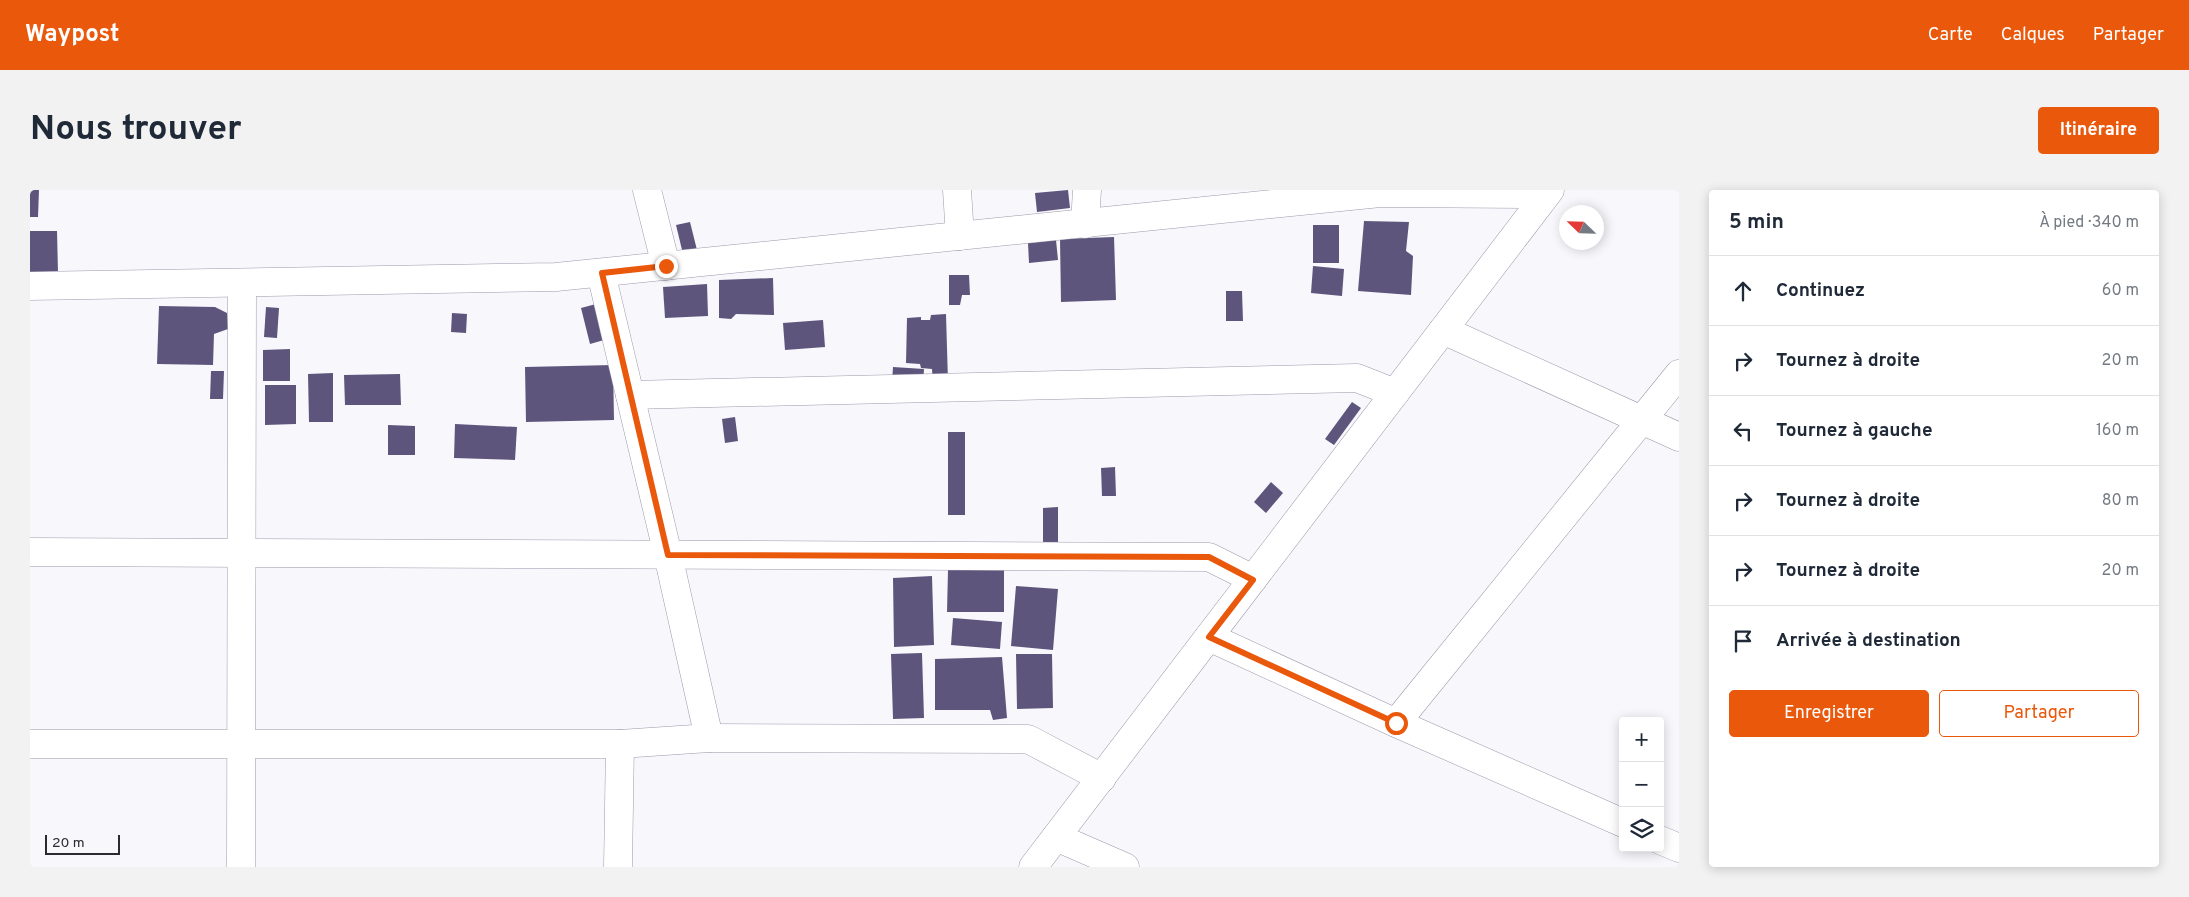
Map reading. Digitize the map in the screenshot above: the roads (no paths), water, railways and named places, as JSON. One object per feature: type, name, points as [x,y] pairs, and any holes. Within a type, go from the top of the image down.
[{"type":"street","points":[[646,190],[666,266]]},
{"type":"street","points":[[957,190],[960,236]]},
{"type":"street","points":[[1085,224],[1087,190]]},
{"type":"street","points":[[30,286],[556,278],[1380,193],[1548,192]]},
{"type":"street","points":[[1034,867],[1548,192]]},
{"type":"street","points":[[602,273],[709,738]]},
{"type":"street","points":[[241,867],[242,283]]},
{"type":"street","points":[[1443,330],[1679,437]]},
{"type":"street","points":[[1396,723],[1679,374]]},
{"type":"street","points":[[630,395],[1357,378],[1395,394]]},
{"type":"street","points":[[30,552],[1209,557],[1253,580]]},
{"type":"street","points":[[1209,637],[1619,822]]},
{"type":"street","points":[[30,744],[620,744],[709,738],[1028,740],[1102,778]]},
{"type":"street","points":[[618,867],[620,744]]},
{"type":"street","points":[[1056,837],[1125,867]]},
{"type":"street","points":[[1664,842],[1679,848]]}]
